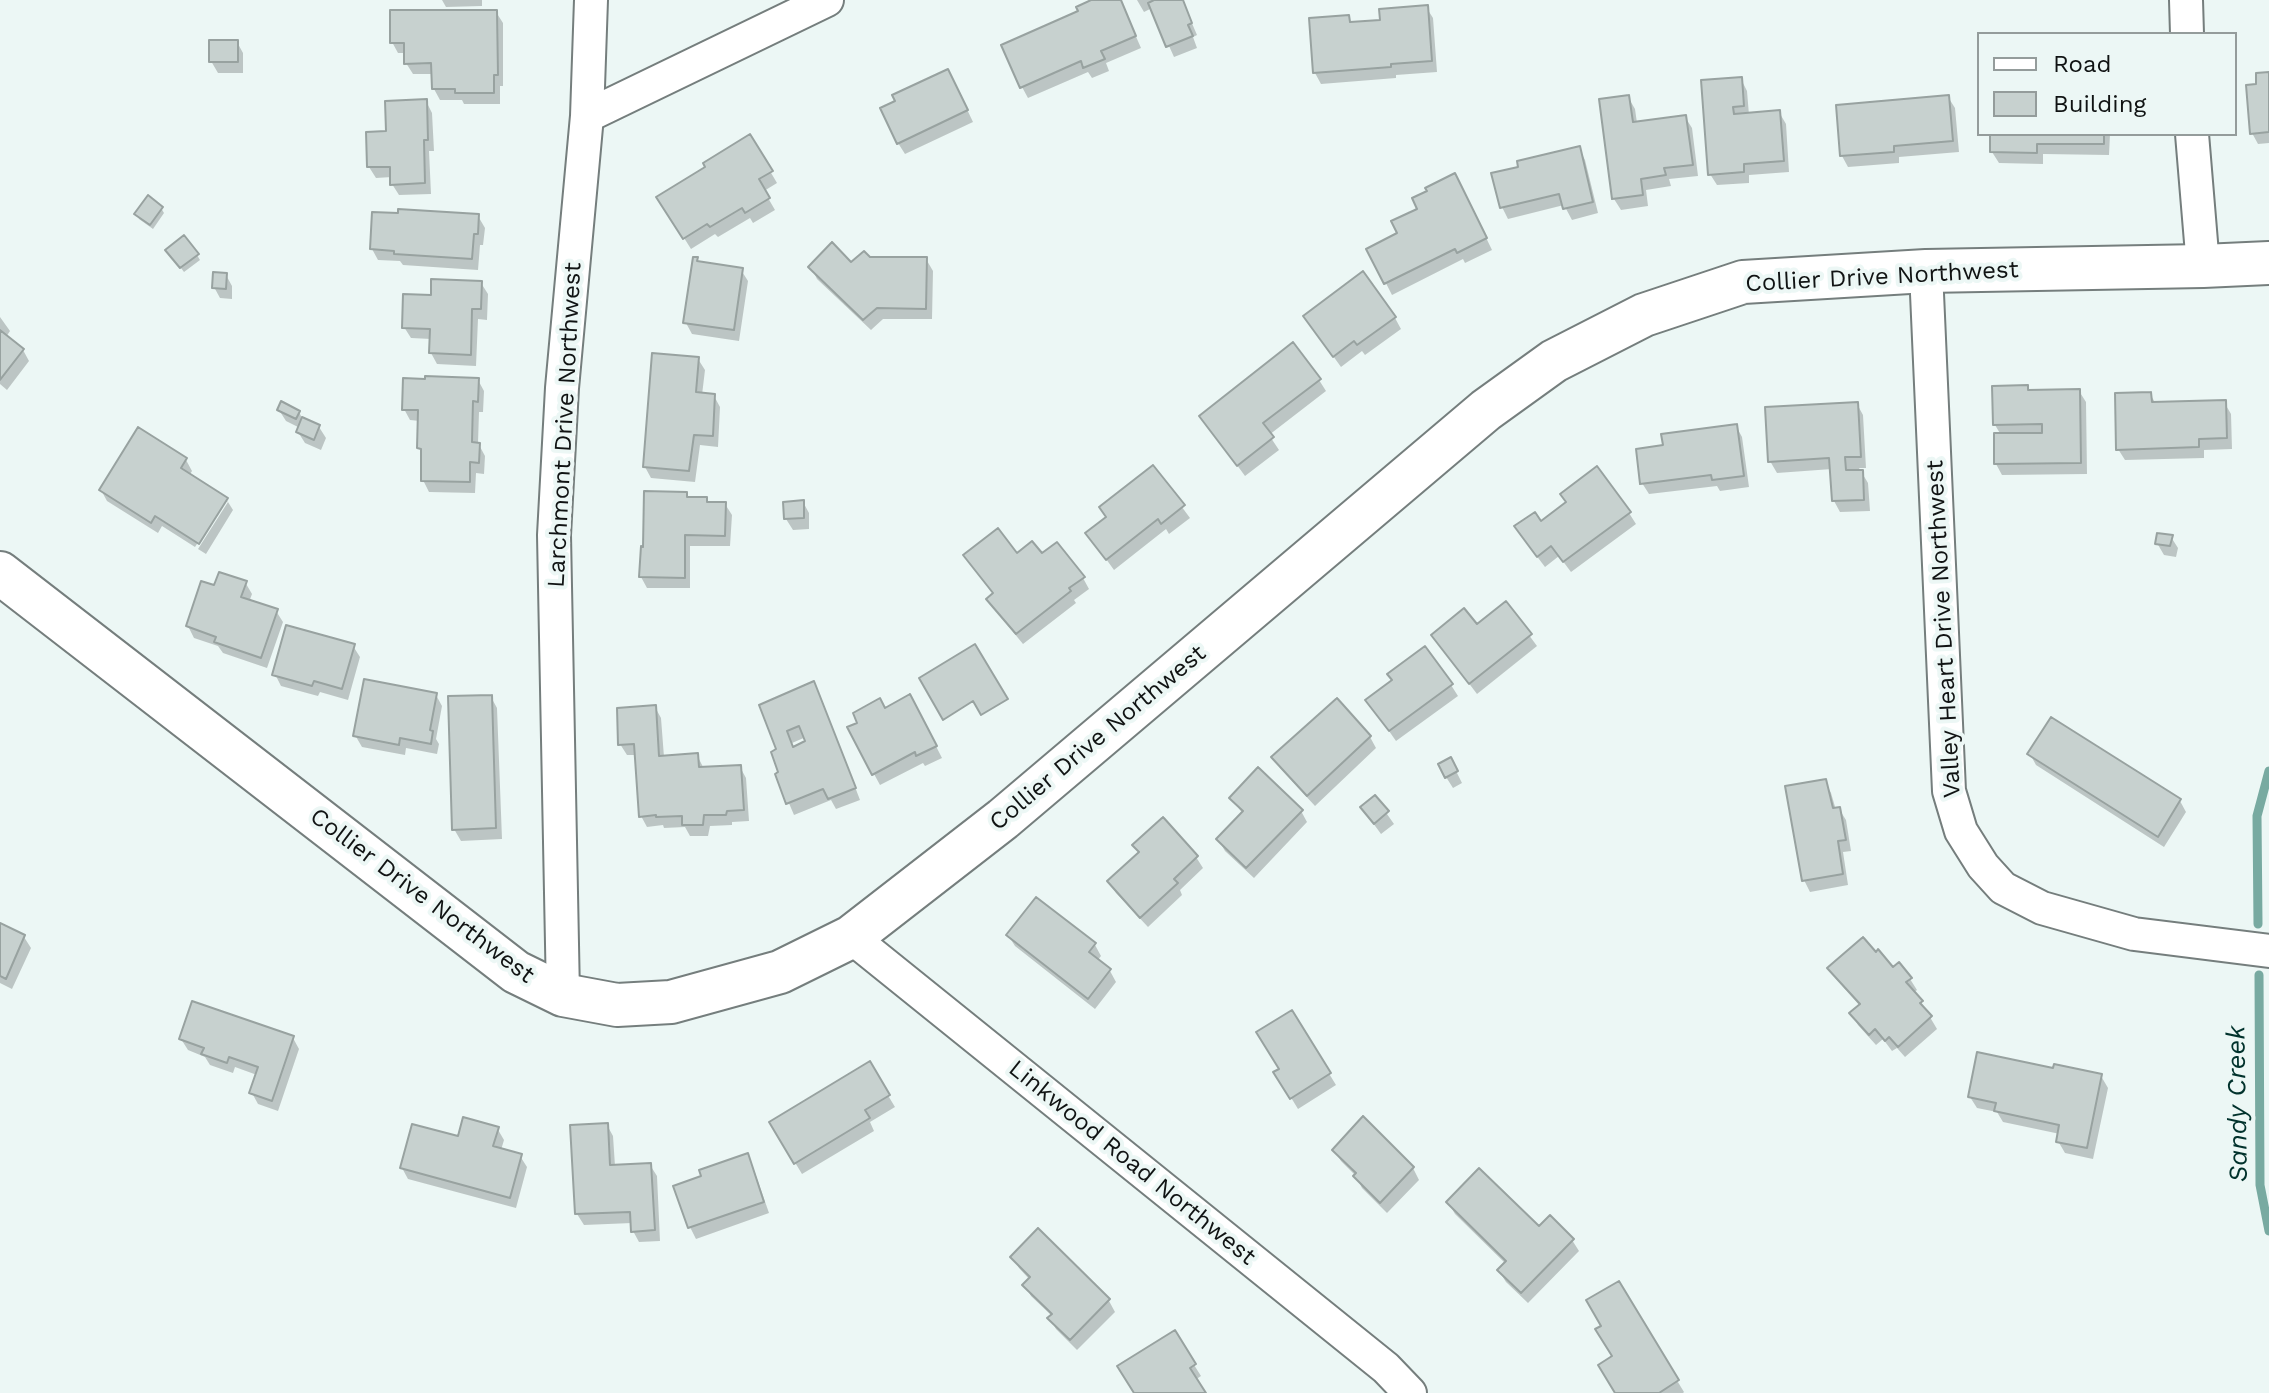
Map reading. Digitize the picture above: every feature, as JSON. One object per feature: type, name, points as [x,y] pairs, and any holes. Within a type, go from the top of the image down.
[{"type":"main road","name":"Collier Drive Northwest","points":[[0,573],[516,972],[563,995],[617,1005],[671,1002],[780,972],[851,937],[1003,819],[1486,410],[1554,361],[1644,315],[1743,282],[1926,271],[2269,263]]},
{"type":"street","name":"Larchmont Drive Northwest","points":[[563,995],[554,535],[562,388],[587,116],[591,0]]},
{"type":"street","points":[[587,116],[827,0]]},
{"type":"street","points":[[2186,0],[2187,32]]},
{"type":"street","points":[[2192,136],[2203,266]]},
{"type":"street","name":"Valley Heart Drive Northwest","points":[[1926,271],[1949,791],[1961,831],[1983,866],[2003,888],[2042,908],[2134,934],[2269,951]]},
{"type":"street","name":"Linkwood Road Northwest","points":[[851,937],[1386,1368],[1410,1393]]},
{"type":"building","points":[[1091,0],[1121,0],[1136,36],[1101,51],[1105,59],[1083,68],[1081,61],[1020,88],[1001,45],[1078,11],[1076,7]]},
{"type":"building","points":[[1154,0],[1183,0],[1192,23],[1188,25],[1193,36],[1166,47],[1148,3]]},
{"type":"building","points":[[1428,5],[1432,61],[1313,73],[1309,18],[1349,15],[1350,22],[1380,20],[1379,9]]},
{"type":"building","points":[[390,10],[497,10],[498,75],[494,75],[494,93],[455,93],[455,89],[432,89],[431,63],[404,64],[404,43],[390,43]]},
{"type":"building","points":[[209,40],[238,40],[238,62],[209,62]]},
{"type":"building","points":[[948,69],[968,110],[897,144],[880,108],[895,101],[892,95]]},
{"type":"building","points":[[2269,72],[2269,132],[2250,134],[2246,85],[2256,84],[2256,73]]},
{"type":"building","points":[[1742,77],[1744,106],[1733,107],[1734,114],[1780,110],[1784,161],[1744,164],[1744,172],[1708,175],[1701,80]]},
{"type":"building","points":[[1629,95],[1633,122],[1686,115],[1693,165],[1664,168],[1666,175],[1641,179],[1643,195],[1612,199],[1599,99]]},
{"type":"building","points":[[1949,95],[1953,141],[1894,146],[1894,152],[1840,156],[1836,105]]},
{"type":"building","points":[[427,99],[425,183],[390,185],[390,167],[367,167],[366,132],[386,131],[385,101]]},
{"type":"building","points":[[750,134],[773,171],[759,179],[770,198],[745,213],[742,208],[710,227],[707,224],[683,239],[656,197]]},
{"type":"building","points":[[1990,136],[2104,136],[2104,144],[2037,144],[2037,153],[1990,152]]},
{"type":"building","points":[[1580,146],[1593,202],[1563,209],[1559,194],[1500,208],[1491,173],[1518,167],[1517,161]]},
{"type":"building","points":[[1455,173],[1487,238],[1457,253],[1455,249],[1384,284],[1366,249],[1397,233],[1391,221],[1417,209],[1412,198]]},
{"type":"building","points":[[148,195],[163,207],[150,225],[134,214]]},
{"type":"building","points":[[398,209],[479,214],[472,259],[394,254],[394,251],[370,249],[372,212],[398,213]]},
{"type":"building","points":[[184,235],[199,254],[180,268],[165,250]]},
{"type":"building","points":[[832,242],[851,262],[864,251],[870,257],[927,257],[926,309],[877,308],[863,320],[808,267]]},
{"type":"building","points":[[693,257],[698,257],[697,261],[743,268],[734,330],[683,323]]},
{"type":"building","points":[[1363,271],[1396,317],[1357,345],[1354,341],[1333,357],[1303,316]]},
{"type":"building","points":[[213,272],[227,273],[226,289],[212,288]]},
{"type":"building","points":[[431,279],[482,281],[481,309],[472,309],[471,355],[429,353],[430,329],[402,328],[403,294],[431,295]]},
{"type":"building","points":[[0,330],[24,349],[0,380]]},
{"type":"building","points":[[1293,342],[1321,379],[1263,423],[1274,437],[1237,466],[1199,416]]},
{"type":"building","points":[[652,353],[699,357],[696,392],[715,394],[713,436],[694,435],[689,471],[643,467]]},
{"type":"building","points":[[425,376],[479,378],[478,402],[473,401],[472,442],[480,443],[479,463],[470,462],[470,482],[421,481],[421,449],[417,448],[418,410],[402,410],[403,378],[425,379]]},
{"type":"building","points":[[2028,385],[2028,390],[2080,389],[2081,463],[1994,464],[1994,433],[2042,433],[2042,424],[1993,425],[1992,386]]},
{"type":"building","points":[[2151,392],[2152,402],[2226,400],[2227,438],[2199,439],[2199,447],[2116,450],[2115,393]]},
{"type":"building","points":[[281,401],[300,411],[296,419],[277,410]]},
{"type":"building","points":[[1858,402],[1861,457],[1845,457],[1846,470],[1863,470],[1864,500],[1832,501],[1829,458],[1768,462],[1765,407]]},
{"type":"building","points":[[302,417],[320,425],[314,440],[296,432]]},
{"type":"building","points":[[1737,424],[1744,476],[1712,480],[1711,475],[1640,484],[1636,449],[1663,445],[1661,434]]},
{"type":"building","points":[[138,427],[187,458],[181,468],[228,498],[199,544],[155,516],[151,523],[99,490]]},
{"type":"building","points":[[1153,465],[1185,505],[1161,524],[1158,519],[1106,560],[1085,533],[1106,517],[1099,507]]},
{"type":"building","points":[[1597,466],[1631,512],[1563,562],[1551,546],[1537,557],[1514,526],[1535,512],[1541,521],[1566,502],[1560,494]]},
{"type":"building","points":[[644,491],[687,492],[687,497],[707,497],[707,502],[726,502],[725,536],[685,535],[685,578],[639,577]]},
{"type":"building","points":[[804,500],[804,518],[784,519],[783,502]]},
{"type":"building","points":[[998,528],[1017,553],[1032,541],[1042,553],[1057,542],[1085,577],[1016,634],[986,599],[993,593],[963,555]]},
{"type":"building","points":[[2157,533],[2173,535],[2170,546],[2155,544]]},
{"type":"building","points":[[219,572],[247,581],[241,597],[278,609],[261,658],[214,642],[216,637],[186,626],[201,581],[214,585]]},
{"type":"building","points":[[1506,601],[1532,634],[1469,684],[1431,635],[1464,608],[1477,624]]},
{"type":"building","points":[[286,625],[355,644],[342,689],[314,681],[312,686],[272,675]]},
{"type":"building","points":[[975,644],[1008,699],[981,715],[973,701],[943,720],[919,678]]},
{"type":"building","points":[[1425,646],[1453,684],[1389,731],[1365,700],[1392,680],[1387,674]]},
{"type":"building","points":[[364,679],[437,693],[430,730],[433,731],[431,744],[400,738],[399,745],[353,736]]},
{"type":"building","points":[[814,681],[856,788],[828,799],[823,789],[786,804],[771,752],[776,749],[759,705]],"holes":[[[799,726],[805,741],[793,747],[787,731]]]},
{"type":"building","points":[[910,694],[937,746],[916,756],[915,752],[872,775],[847,727],[857,723],[853,713],[880,698],[885,708]]},
{"type":"building","points":[[492,695],[496,828],[452,830],[448,696]]},
{"type":"building","points":[[1337,698],[1371,736],[1307,796],[1271,757]]},
{"type":"building","points":[[656,705],[659,756],[698,753],[699,767],[741,765],[744,810],[727,811],[726,815],[704,815],[703,825],[682,825],[682,816],[639,817],[634,744],[618,745],[617,708]]},
{"type":"building","points":[[2051,717],[2181,799],[2158,837],[2027,754]]},
{"type":"building","points":[[1451,757],[1458,771],[1445,778],[1438,764]]},
{"type":"building","points":[[1258,767],[1303,810],[1246,868],[1216,839],[1243,811],[1229,798]]},
{"type":"building","points":[[1826,779],[1833,808],[1840,807],[1846,840],[1838,841],[1843,874],[1802,881],[1785,786]]},
{"type":"building","points":[[1375,795],[1389,811],[1374,824],[1360,807]]},
{"type":"building","points":[[1163,817],[1198,856],[1174,879],[1178,883],[1140,918],[1107,881],[1139,852],[1132,845]]},
{"type":"building","points":[[1036,897],[1096,943],[1089,952],[1111,969],[1088,999],[1006,935]]},
{"type":"building","points":[[0,923],[25,935],[6,979],[0,976]]},
{"type":"building","points":[[1863,937],[1893,967],[1899,962],[1912,978],[1906,982],[1932,1016],[1898,1047],[1889,1037],[1885,1041],[1875,1029],[1869,1035],[1849,1013],[1860,1004],[1827,968]]},
{"type":"building","points":[[192,1001],[294,1036],[272,1101],[249,1093],[258,1067],[229,1057],[227,1063],[201,1054],[204,1048],[179,1039]]},
{"type":"building","points":[[1292,1010],[1331,1073],[1290,1099],[1273,1072],[1279,1069],[1256,1032]]},
{"type":"building","points":[[1977,1052],[2053,1068],[2054,1064],[2102,1074],[2087,1148],[2056,1142],[2059,1125],[1994,1111],[1996,1103],[1968,1097]]},
{"type":"building","points":[[870,1061],[890,1095],[865,1110],[870,1118],[794,1164],[769,1122]]},
{"type":"building","points":[[1363,1116],[1414,1167],[1380,1203],[1332,1150]]},
{"type":"building","points":[[463,1117],[499,1127],[493,1146],[522,1154],[510,1198],[400,1168],[412,1124],[458,1136]]},
{"type":"building","points":[[608,1123],[610,1165],[651,1163],[655,1230],[631,1232],[630,1212],[575,1214],[570,1125]]},
{"type":"building","points":[[748,1153],[764,1202],[688,1228],[673,1186],[701,1176],[699,1170]]},
{"type":"building","points":[[1479,1168],[1539,1226],[1550,1215],[1574,1239],[1521,1293],[1497,1270],[1506,1261],[1446,1202]]},
{"type":"building","points":[[1038,1228],[1110,1299],[1070,1340],[1047,1318],[1052,1314],[1022,1285],[1030,1277],[1010,1257]]},
{"type":"building","points":[[1619,1281],[1679,1380],[1659,1393],[1615,1393],[1598,1365],[1612,1356],[1595,1329],[1601,1326],[1586,1300]]},
{"type":"building","points":[[1175,1330],[1196,1364],[1190,1368],[1206,1393],[1134,1393],[1117,1366]]},
{"type":"waterway","name":"Sandy Creek","points":[[2258,924],[2257,816],[2269,771]]},
{"type":"waterway","name":"Sandy Creek","points":[[2259,975],[2260,1185],[2269,1231]]}]
